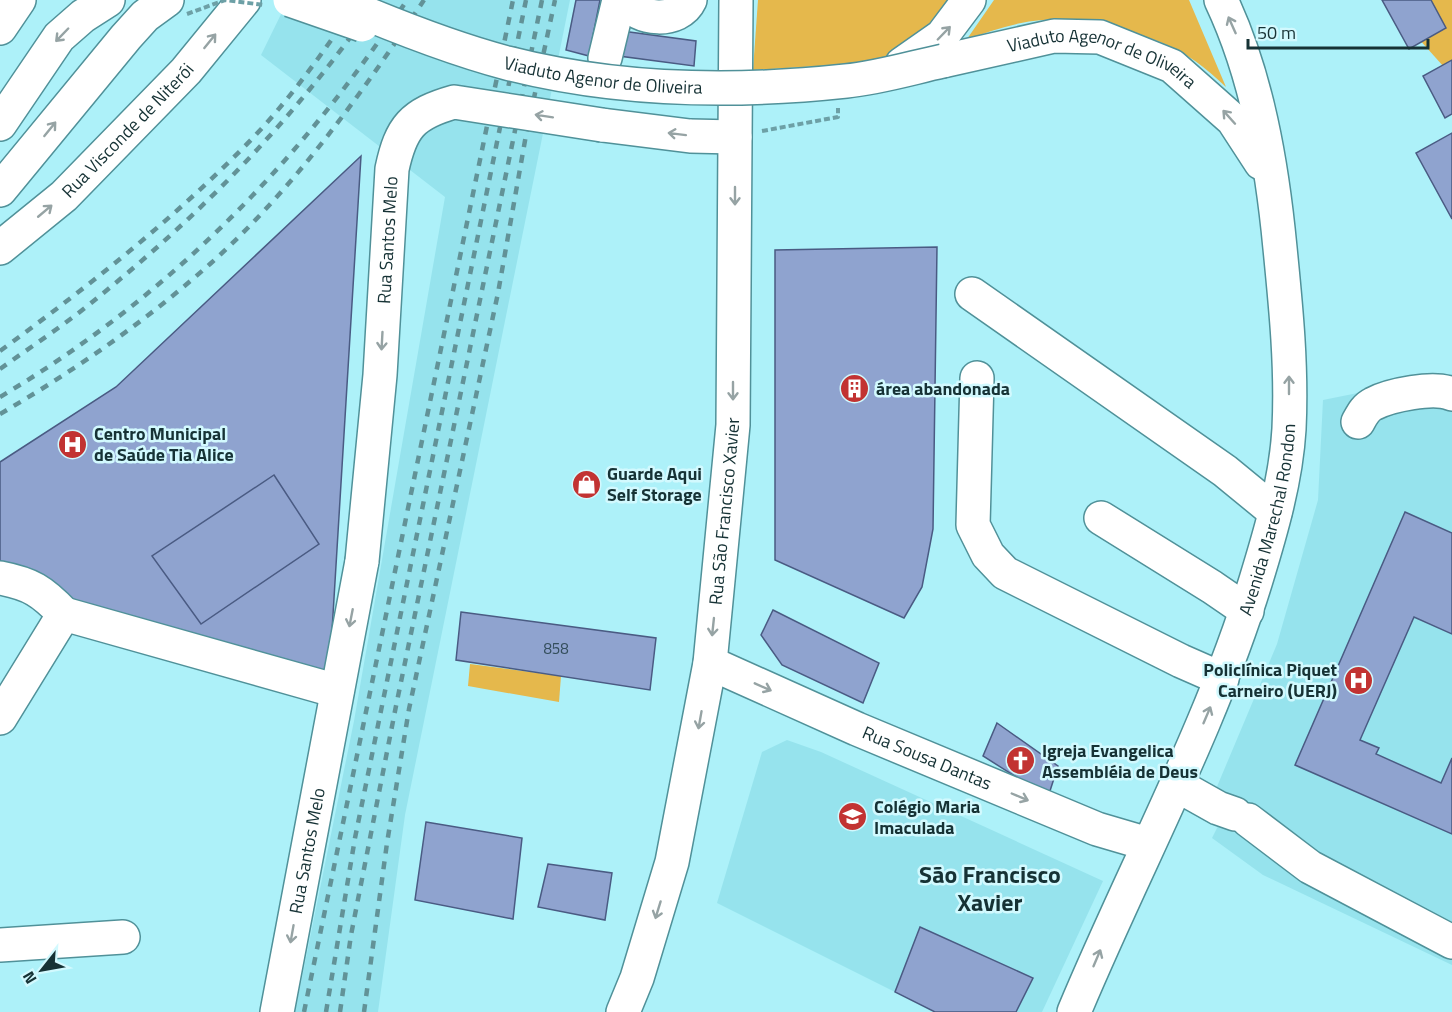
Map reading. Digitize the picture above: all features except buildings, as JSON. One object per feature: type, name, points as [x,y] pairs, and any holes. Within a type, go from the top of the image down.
[{"type":"main road","points":[[0,28],[19,0]]},
{"type":"main road","points":[[0,124],[59,37],[83,16],[108,0]]},
{"type":"main road","name":"Rua Visconde de Niterói","points":[[0,248],[64,196],[186,71],[244,0]]},
{"type":"main road","name":"Viaduto Agenor de Oliveira","points":[[290,0],[335,3],[423,37],[507,63],[562,74],[664,87],[847,81],[1054,36],[1100,37],[1172,66],[1233,120],[1274,182]]},
{"type":"main road","points":[[605,58],[619,0]]},
{"type":"main road","points":[[625,0],[639,14],[664,17],[678,12],[687,6],[690,0]]},
{"type":"main road","name":"Rua São Francisco Xavier","points":[[624,1012],[637,978],[672,862],[710,663],[733,425],[736,0]]},
{"type":"main road","name":"Viaduto Agenor de Oliveira","points":[[335,3],[419,47],[519,77],[673,93],[725,94],[837,87],[874,78],[908,61],[942,36],[969,0]]},
{"type":"main road","name":"Avenida Marechal Rondon","points":[[1074,1012],[1148,844],[1177,785],[1222,679],[1246,611],[1275,512],[1289,431],[1289,344],[1274,182],[1243,51],[1221,0]]},
{"type":"main road","points":[[0,190],[126,36],[145,16],[166,1]]},
{"type":"main road","name":"Rua Santos Melo","points":[[277,1012],[362,561],[380,375],[392,169],[398,140],[412,122],[435,108],[454,102],[690,136],[735,137]]},
{"type":"main road","points":[[972,294],[1225,471],[1275,512]]},
{"type":"main road","points":[[977,378],[973,525],[988,555],[1005,573],[1181,661],[1222,679]]},
{"type":"main road","points":[[1358,422],[1363,412],[1373,404],[1418,391],[1444,390],[1452,394]]},
{"type":"main road","points":[[1101,518],[1212,587],[1246,611]]},
{"type":"main road","points":[[0,578],[27,583],[46,594],[64,614],[337,691]]},
{"type":"main road","points":[[0,718],[64,614]]},
{"type":"main road","name":"Rua Sousa Dantas","points":[[710,663],[857,729],[1097,830],[1148,844]]},
{"type":"main road","points":[[1177,785],[1218,808],[1242,817],[1310,867],[1452,942]]},
{"type":"main road","points":[[0,945],[123,937]]},
{"type":"path","points":[[791,124],[838,117]]},
{"type":"shaded area","points":[[288,0],[570,0],[405,815],[378,1012],[295,1012],[354,721],[445,197],[261,55]]},
{"type":"shaded area","points":[[758,0],[954,0],[926,35],[884,62],[753,70]]},
{"type":"shaded area","points":[[994,0],[1189,0],[1226,87],[1182,52],[1167,45],[1136,34],[1077,22],[1032,21],[967,39]]},
{"type":"shaded area","points":[[1384,0],[1452,0],[1452,76]]},
{"type":"shaded area","name":"Policlínica Piquet Carneiro (UERJ)","points":[[1452,374],[1452,965],[1263,875],[1212,838],[1231,800],[1216,789],[1277,644],[1318,500],[1323,400]]},
{"type":"shaded area","points":[[470,664],[561,676],[559,702],[468,686]]},
{"type":"shaded area","name":"Colégio Maria Imaculada","points":[[787,740],[821,752],[1103,881],[1042,1012],[935,1012],[717,903],[762,752]]},
{"type":"railway","points":[[0,351],[126,254],[216,175],[290,95],[359,0]]},
{"type":"railway","points":[[0,369],[96,299],[212,196],[281,123],[314,84],[377,0]]},
{"type":"railway","points":[[0,397],[62,358],[120,315],[175,270],[227,222],[276,171],[322,117],[407,0]]},
{"type":"railway","points":[[0,414],[82,363],[135,325],[186,285],[241,235],[325,139],[424,0]]},
{"type":"railway","points":[[304,1012],[513,0]]},
{"type":"railway","points":[[326,1012],[355,838],[526,0]]},
{"type":"railway","points":[[340,1012],[351,935],[396,706],[542,0]]},
{"type":"railway","points":[[364,1012],[387,843],[409,709],[498,293],[526,135],[555,0]]},
{"type":"place","name":"área abandonada","points":[[855,389]]},
{"type":"place","name":"Centro Municipal de Saúde Tia Alice","points":[[73,444]]},
{"type":"place","name":"Guarde Aqui Self Storage","points":[[586,484]]},
{"type":"place","name":"Policlínica Piquet Carneiro (UERJ)","points":[[1358,680]]},
{"type":"place","name":"Igreja Evangelica Assembléia de Deus","points":[[1021,761]]},
{"type":"place","name":"Colégio Maria Imaculada","points":[[853,817]]},
{"type":"district","name":"São Francisco Xavier","points":[[990,889]]}]
